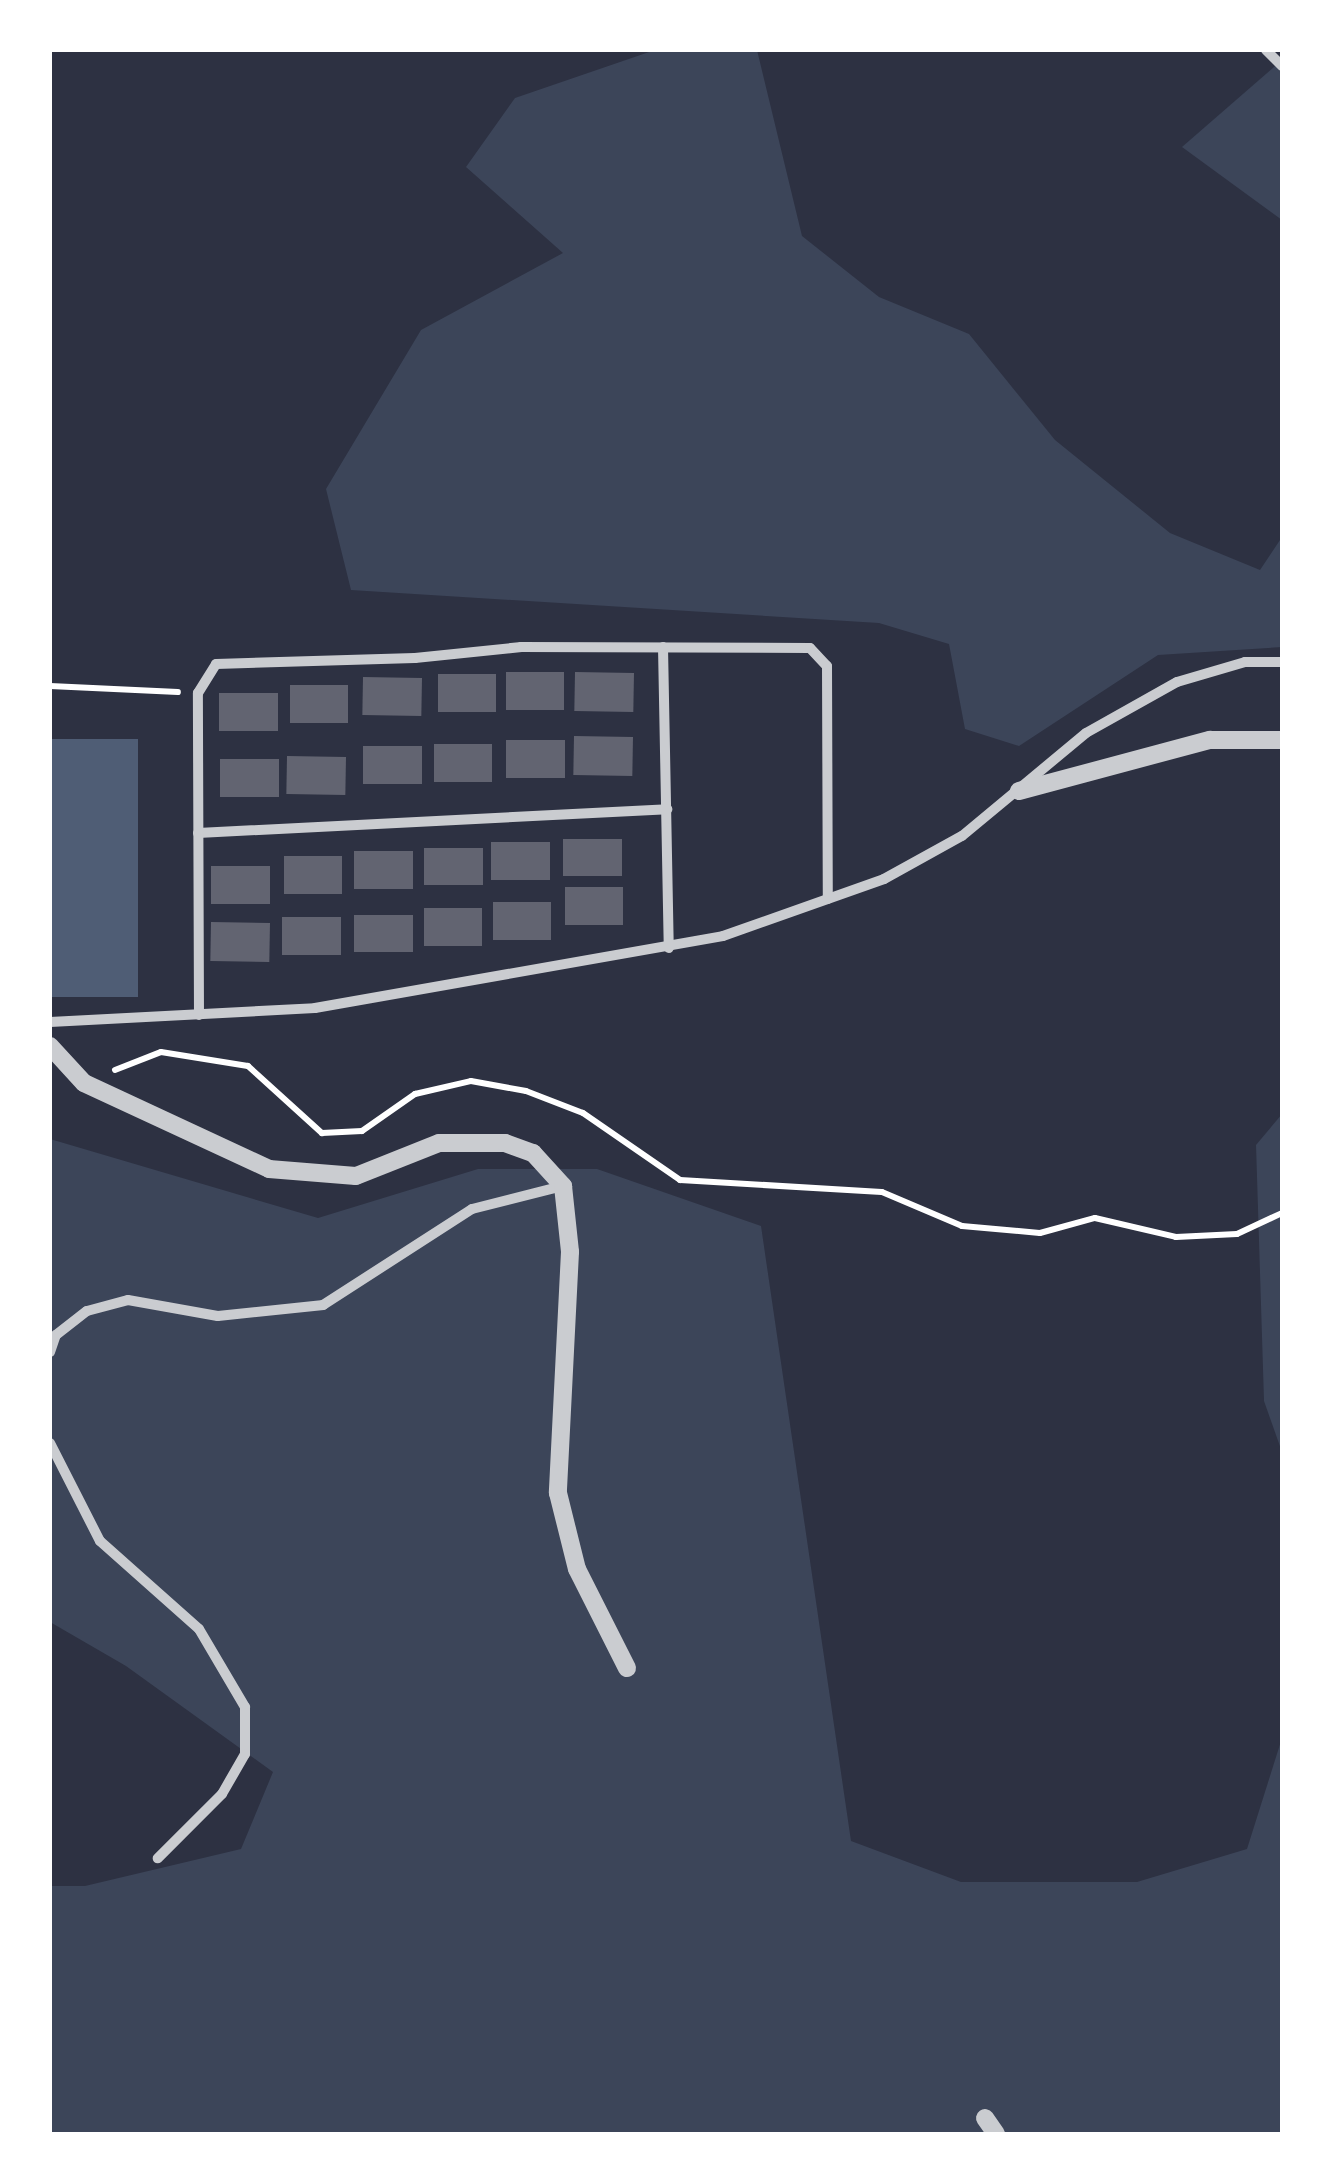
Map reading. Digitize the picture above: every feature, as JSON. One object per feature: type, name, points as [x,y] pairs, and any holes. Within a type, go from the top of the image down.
[{"type":"street","points":[[1266,50],[1282,66]]},
{"type":"street","points":[[199,1015],[198,693],[216,664],[415,658],[521,646],[810,648],[827,666],[828,899]]},
{"type":"street","points":[[663,646],[669,948]]},
{"type":"street","points":[[50,1022],[315,1008],[669,948],[884,879],[962,836],[1086,733],[1177,682],[1244,662],[1282,662]]},
{"type":"street","points":[[1018,791],[1210,740],[1282,740]]},
{"type":"street","points":[[198,832],[666,809]]},
{"type":"street","points":[[50,1046],[84,1083],[269,1169],[356,1176],[439,1143],[505,1143],[532,1153],[564,1186],[570,1252],[558,1493],[577,1569],[627,1668]]},
{"type":"street","points":[[50,1352],[56,1335],[88,1311],[128,1300],[218,1316],[324,1305],[472,1210],[564,1186]]},
{"type":"street","points":[[50,1444],[100,1541],[198,1629],[245,1707],[245,1754],[222,1794],[158,1858]]},
{"type":"path","points":[[50,686],[198,693]]},
{"type":"path","points":[[84,1083],[161,1052],[207,1054],[248,1066],[322,1133],[362,1131],[414,1094],[471,1081],[526,1091],[583,1113],[680,1180],[882,1192],[962,1226],[1040,1233],[1095,1218],[1176,1238],[1236,1234],[1282,1213]]},
{"type":"shaded area","points":[[655,50],[757,50],[802,236],[879,297],[969,334],[1055,440],[1170,533],[1260,570],[1282,537],[1282,647],[1158,655],[1019,746],[965,729],[949,644],[879,623],[351,590],[326,489],[421,330],[563,253],[466,167],[515,98]]},
{"type":"shaded area","points":[[1282,60],[1282,220],[1182,147]]},
{"type":"shaded area","points":[[50,739],[138,739],[138,997],[50,997]]},
{"type":"shaded area","points":[[1282,1114],[1282,1452],[1264,1401],[1256,1145]]},
{"type":"shaded area","points":[[50,1139],[318,1218],[478,1169],[597,1169],[761,1226],[851,1841],[961,1882],[1137,1882],[1247,1849],[1282,1738],[1282,2134],[50,2134],[50,1886],[85,1886],[241,1849],[273,1772],[126,1666],[50,1622]]},
{"type":"building","points":[[506,672],[564,672],[564,710],[506,710]]},
{"type":"building","points":[[575,672],[634,673],[633,712],[574,711]]},
{"type":"building","points":[[438,674],[496,674],[496,712],[438,712]]},
{"type":"building","points":[[363,677],[422,678],[421,716],[362,715]]},
{"type":"building","points":[[290,685],[348,685],[348,723],[290,723]]},
{"type":"building","points":[[219,693],[278,693],[278,731],[219,731]]},
{"type":"building","points":[[574,736],[633,737],[632,776],[573,775]]},
{"type":"building","points":[[506,740],[565,740],[565,778],[506,778]]},
{"type":"building","points":[[434,744],[492,744],[492,782],[434,782]]},
{"type":"building","points":[[363,746],[422,746],[422,784],[363,784]]},
{"type":"building","points":[[287,756],[346,757],[345,795],[286,794]]},
{"type":"building","points":[[220,759],[279,759],[279,797],[220,797]]},
{"type":"building","points":[[563,839],[622,839],[622,876],[563,876]]},
{"type":"building","points":[[491,842],[550,842],[550,880],[491,880]]},
{"type":"building","points":[[424,848],[483,848],[483,885],[424,885]]},
{"type":"building","points":[[354,851],[413,851],[413,889],[354,889]]},
{"type":"building","points":[[284,856],[342,856],[342,894],[284,894]]},
{"type":"building","points":[[211,866],[270,866],[270,904],[211,904]]},
{"type":"building","points":[[565,887],[623,887],[623,925],[565,925]]},
{"type":"building","points":[[493,902],[551,902],[551,940],[493,940]]},
{"type":"building","points":[[424,908],[482,908],[482,946],[424,946]]},
{"type":"building","points":[[354,915],[413,915],[413,952],[354,952]]},
{"type":"building","points":[[282,917],[341,917],[341,955],[282,955]]},
{"type":"building","points":[[211,922],[270,923],[269,962],[210,961]]}]
